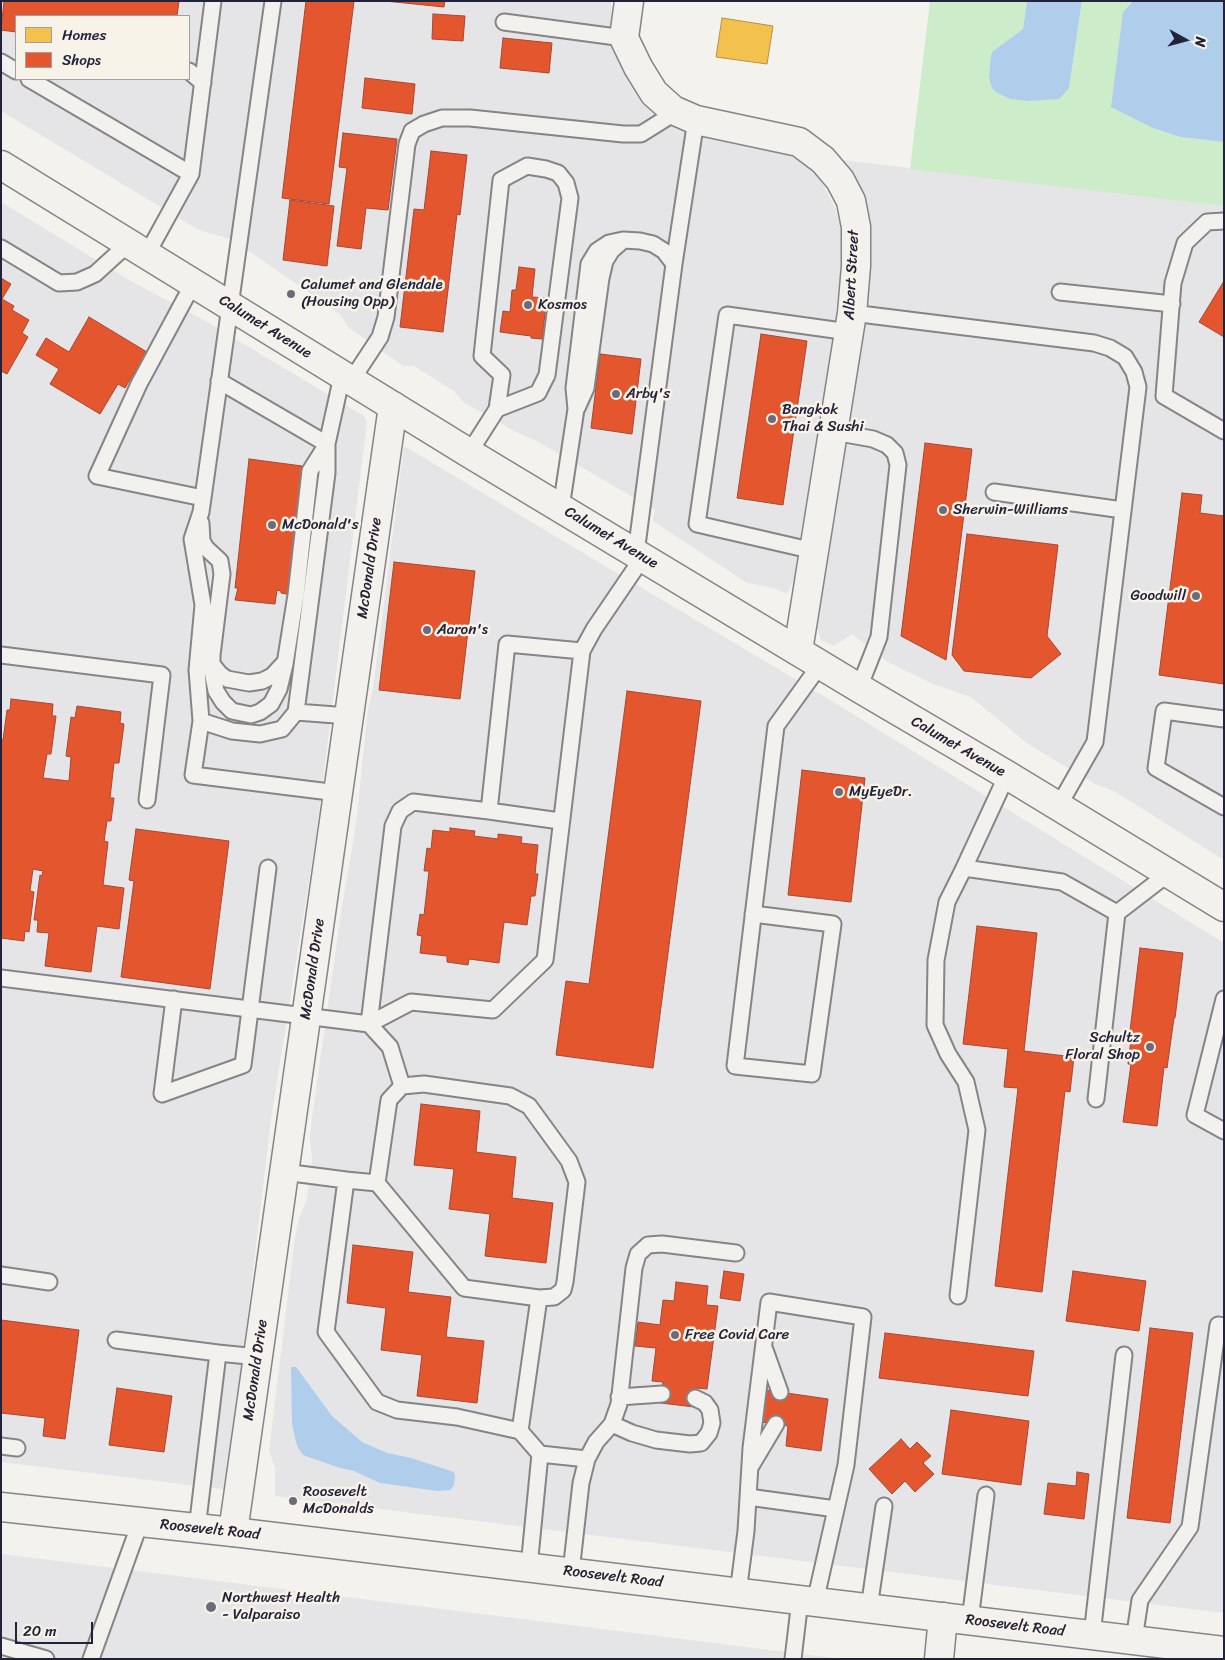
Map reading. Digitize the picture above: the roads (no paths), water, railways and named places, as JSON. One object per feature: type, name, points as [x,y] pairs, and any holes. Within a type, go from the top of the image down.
[{"type":"street","points":[[624,38],[629,1]]},
{"type":"street","name":"Albert Street","points":[[624,38],[654,93],[685,115],[799,142],[823,160],[840,180],[851,201],[856,227],[856,266],[851,322],[814,551],[809,658]]},
{"type":"street","name":"Calumet Avenue","points":[[1,165],[194,282],[469,453],[1224,907]]},
{"type":"street","name":"McDonald Drive","points":[[233,1532],[393,406]]},
{"type":"street","name":"Roosevelt Road","points":[[1,1507],[233,1532],[1224,1651]]},
{"type":"street","points":[[939,1659],[943,1617]]},
{"type":"lane","points":[[1,248],[59,283],[77,282],[95,274],[138,248],[191,174],[213,1]]},
{"type":"lane","points":[[216,691],[211,663],[222,574],[220,561],[206,548],[202,540],[202,505],[273,1]]},
{"type":"lane","points":[[504,22],[624,38]]},
{"type":"lane","points":[[1,62],[15,70]]},
{"type":"lane","points":[[190,72],[203,83]]},
{"type":"lane","points":[[32,80],[191,174]]},
{"type":"lane","points":[[1,978],[369,1024],[411,1002],[493,1010],[545,960],[560,821],[582,652],[639,555],[674,264],[685,115],[665,119],[641,134],[623,134],[470,118],[442,118],[424,124],[412,131],[406,144],[386,317],[380,337],[347,378],[327,444],[310,471],[296,595],[286,660],[278,689],[271,704],[260,712],[251,715],[232,711],[197,670]]},
{"type":"lane","points":[[469,453],[497,409],[502,375],[482,356],[501,180],[527,166],[546,168],[558,173],[566,183],[570,198],[547,375],[538,393],[497,409]]},
{"type":"lane","points":[[1224,220],[1206,222],[1184,243],[1174,283],[1164,396],[1224,431]]},
{"type":"lane","points":[[562,508],[576,409],[574,388],[589,264],[597,251],[609,243],[624,240],[653,244],[664,252],[674,264]]},
{"type":"lane","points":[[194,282],[139,384],[97,476],[202,505]]},
{"type":"lane","points":[[1060,292],[1172,304]]},
{"type":"lane","points":[[814,551],[698,524],[727,315],[851,322],[1094,343],[1110,348],[1125,357],[1134,372],[1138,387],[1094,742],[1058,806]]},
{"type":"lane","points":[[219,381],[327,444]]},
{"type":"lane","points":[[834,432],[873,439],[887,444],[894,453],[898,464],[879,637],[859,688]]},
{"type":"lane","points":[[201,720],[232,731],[260,734],[282,729],[296,712],[327,473],[327,444]]},
{"type":"lane","points":[[994,492],[1123,510]]},
{"type":"lane","points":[[202,505],[192,539],[203,605],[197,670],[201,720],[193,775],[338,793]]},
{"type":"lane","points":[[489,811],[507,644],[582,652]]},
{"type":"lane","points":[[1,655],[162,675],[147,800]]},
{"type":"lane","points":[[753,914],[833,924],[812,1074],[735,1066],[753,914],[776,726],[809,658]]},
{"type":"lane","points":[[211,663],[227,679],[249,683],[262,681],[272,676],[286,660]]},
{"type":"lane","points":[[296,712],[349,716]]},
{"type":"lane","points":[[1224,718],[1164,712],[1156,768],[1224,807]]},
{"type":"lane","points":[[958,1296],[977,1130],[966,1082],[948,1054],[935,1025],[936,960],[947,902],[1007,775]]},
{"type":"lane","points":[[402,1086],[390,1047],[369,1024],[393,826],[400,811],[413,802],[560,821]]},
{"type":"lane","points":[[174,999],[162,1094],[243,1065],[268,868]]},
{"type":"lane","points":[[964,868],[1062,882],[1118,913]]},
{"type":"lane","points":[[1096,1100],[1118,913],[1169,873]]},
{"type":"lane","points":[[1224,999],[1194,1115],[1224,1131]]},
{"type":"lane","points":[[284,1172],[377,1183],[464,1288],[539,1298],[554,1297],[563,1290],[577,1182],[569,1161],[529,1106],[510,1096],[424,1084],[402,1086],[388,1100],[377,1183]]},
{"type":"lane","points":[[346,1180],[326,1332],[377,1402],[397,1410],[457,1417],[520,1431],[540,1454],[587,1460]]},
{"type":"lane","points":[[571,1572],[581,1483],[587,1460],[596,1442],[612,1424],[619,1397],[634,1268],[638,1254],[648,1246],[662,1244],[736,1253]]},
{"type":"lane","points":[[1,1275],[49,1282]]},
{"type":"lane","points":[[520,1431],[539,1298]]},
{"type":"lane","points":[[738,1592],[769,1302],[863,1317],[846,1466],[836,1509],[808,1601],[793,1659]]},
{"type":"lane","points":[[1134,1640],[1140,1600],[1190,1527],[1218,1325],[1224,1326]]},
{"type":"lane","points":[[116,1340],[258,1357]]},
{"type":"lane","points":[[764,1346],[780,1392]]},
{"type":"lane","points":[[197,1529],[218,1352]]},
{"type":"lane","points":[[1092,1635],[1124,1355]]},
{"type":"lane","points":[[619,1397],[662,1394]]},
{"type":"lane","points":[[612,1424],[632,1433],[656,1440],[690,1444],[701,1442],[710,1433],[712,1423],[710,1410],[705,1403],[695,1398]]},
{"type":"lane","points":[[750,1467],[776,1424]]},
{"type":"lane","points":[[1,1446],[17,1448]]},
{"type":"lane","points":[[529,1567],[540,1454]]},
{"type":"lane","points":[[970,1620],[986,1495]]},
{"type":"lane","points":[[748,1497],[836,1509]]},
{"type":"lane","points":[[869,1608],[884,1506]]},
{"type":"lane","points":[[91,1659],[140,1523]]},
{"type":"lane","points":[[1,1646],[46,1659]]},
{"type":"water","points":[[1027,1],[1082,1],[1069,88],[1059,99],[1028,101],[1010,99],[992,88],[989,78],[991,55],[993,51],[1023,29]]},
{"type":"water","points":[[1133,1],[1224,1],[1224,142],[1180,137],[1153,128],[1111,107],[1123,12]]},
{"type":"water","points":[[291,1367],[296,1367],[332,1416],[362,1442],[387,1453],[411,1458],[454,1472],[454,1485],[450,1490],[438,1491],[380,1483],[354,1471],[303,1455],[297,1446],[292,1424]]},
{"type":"place","name":"Calumet and Glendale (Housing Opp)","points":[[291,294]]},
{"type":"place","name":"Kosmos","points":[[528,305]]},
{"type":"place","name":"Arby's","points":[[616,394]]},
{"type":"place","name":"Bangkok Thai & Sushi","points":[[772,419]]},
{"type":"place","name":"Sherwin-Williams","points":[[943,510]]},
{"type":"place","name":"McDonald's","points":[[272,525]]},
{"type":"place","name":"Goodwill","points":[[1196,596]]},
{"type":"place","name":"Aaron's","points":[[427,630]]},
{"type":"place","name":"MyEyeDr.","points":[[839,792]]},
{"type":"place","name":"Schultz Floral Shop","points":[[1150,1047]]},
{"type":"place","name":"Free Covid Care","points":[[675,1335]]},
{"type":"place","name":"Roosevelt McDonalds","points":[[293,1501]]},
{"type":"place","name":"Northwest Health - Valparaiso","points":[[211,1607]]}]
